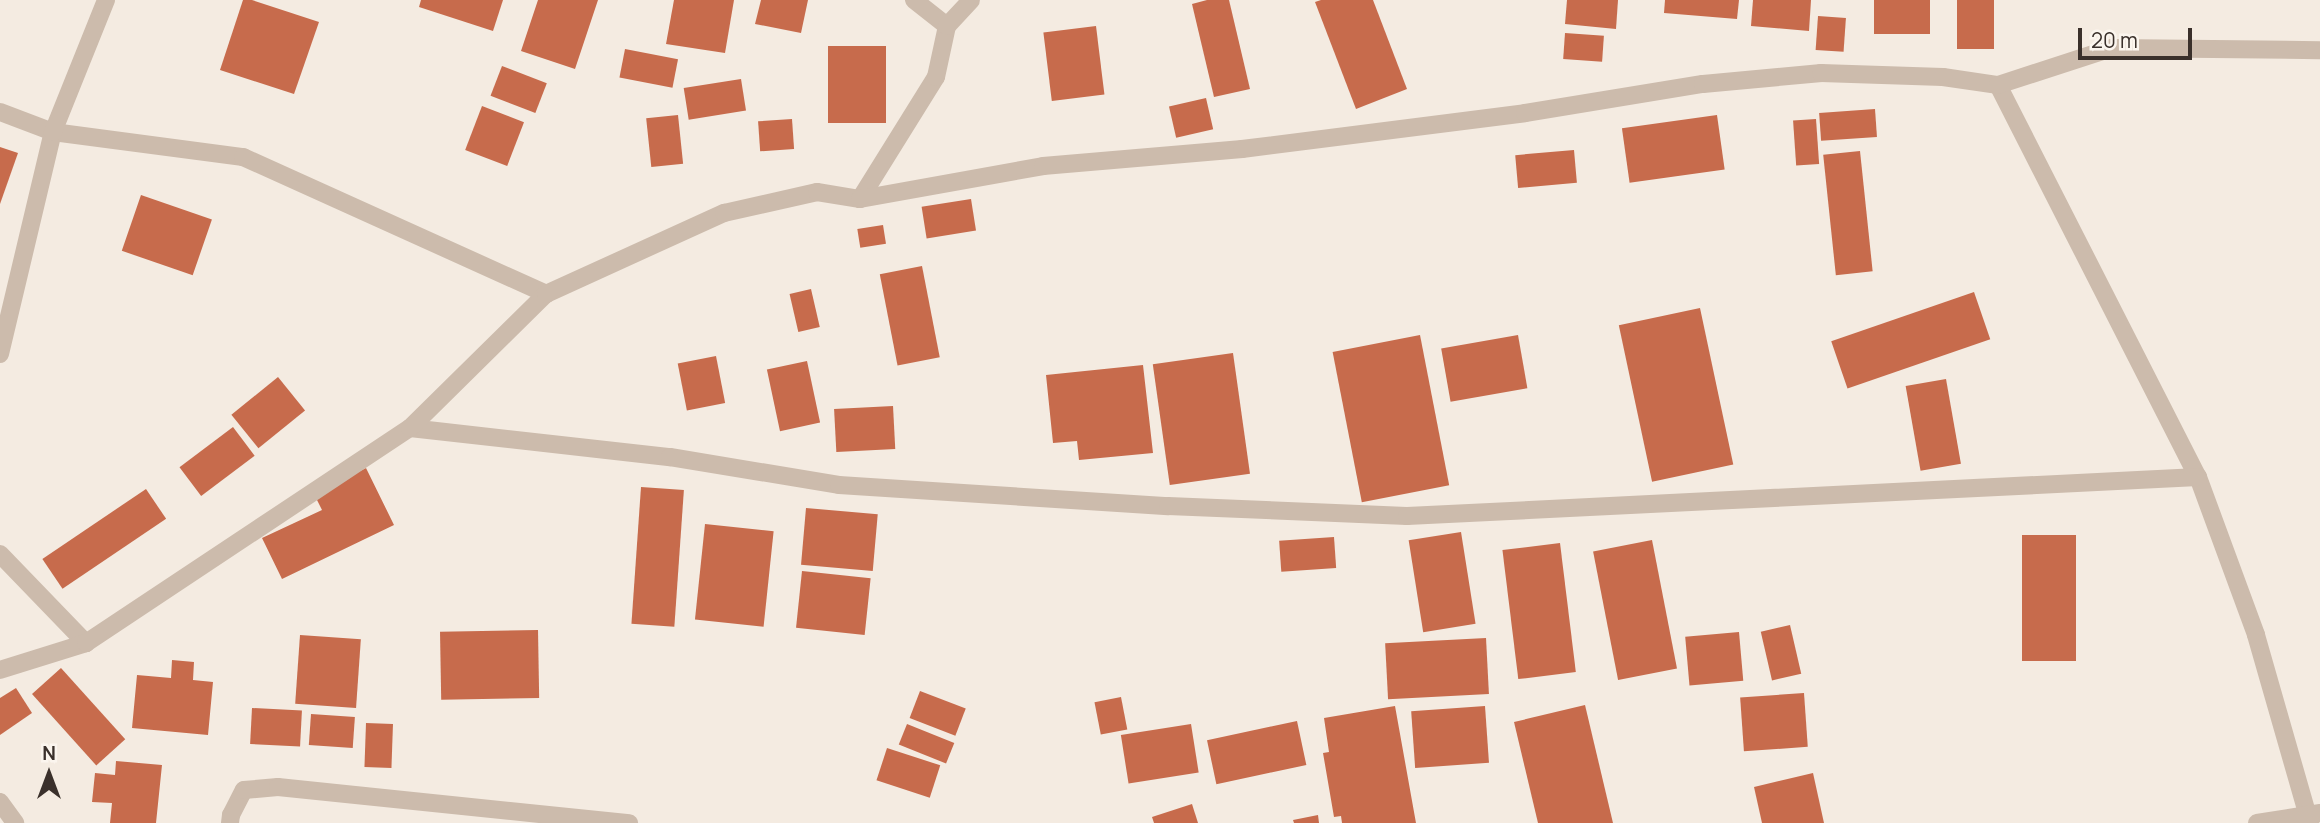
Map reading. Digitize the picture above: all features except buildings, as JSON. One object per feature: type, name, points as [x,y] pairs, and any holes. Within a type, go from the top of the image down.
[{"type":"street","points":[[0,354],[53,132],[106,0]]},
{"type":"street","points":[[914,0],[947,26]]},
{"type":"street","points":[[860,199],[936,77],[947,26],[971,0]]},
{"type":"street","points":[[0,670],[86,643],[410,428],[546,294],[724,212],[817,192],[860,199],[1043,166],[1242,149],[1525,113],[1703,84],[1821,73],[1943,77],[1998,85],[2112,47],[2320,50]]},
{"type":"street","points":[[1998,85],[2198,477],[2256,635],[2313,816],[2257,823]]},
{"type":"street","points":[[0,112],[53,132],[243,157],[546,294]]},
{"type":"street","points":[[410,428],[670,457],[839,485],[1168,506],[1407,516],[2198,477]]},
{"type":"street","points":[[0,554],[86,643]]},
{"type":"street","points":[[230,823],[244,790],[278,787],[629,823]]},
{"type":"street","points":[[0,802],[15,823]]}]
